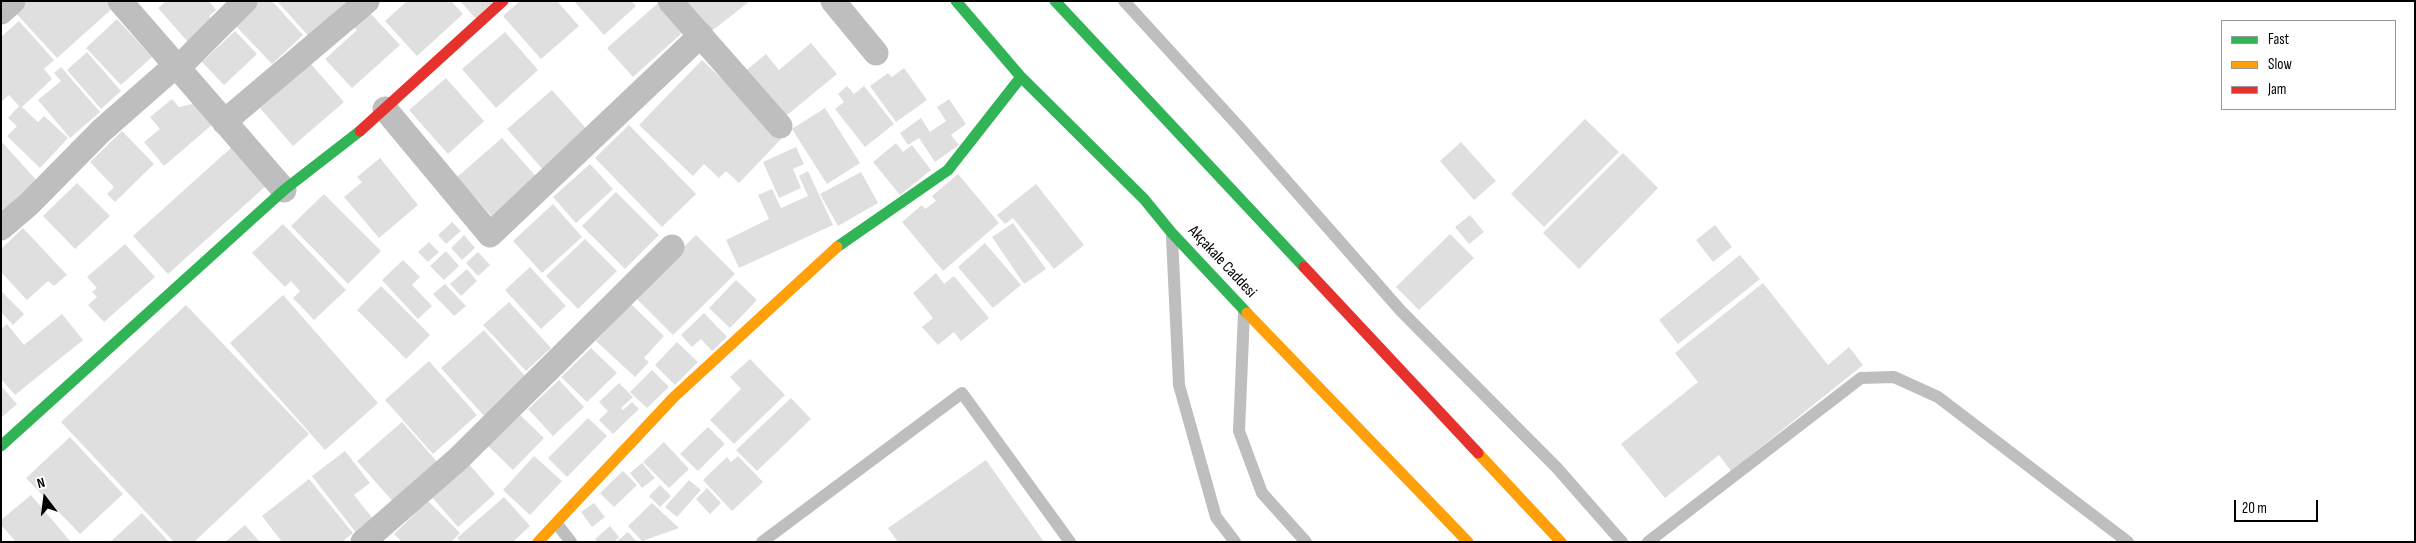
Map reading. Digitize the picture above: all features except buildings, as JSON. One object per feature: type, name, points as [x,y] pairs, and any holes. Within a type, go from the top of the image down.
[{"type":"main road","points":[[1,446],[284,190],[348,142],[502,1]]},
{"type":"main road","name":"Akçakale Caddesi","points":[[956,1],[1021,78],[1144,198],[1171,232],[1244,310],[1468,542]]},
{"type":"main road","points":[[1055,1],[1561,542]]},
{"type":"main road","points":[[538,542],[557,524],[674,397],[837,247],[948,170],[1021,78]]},
{"type":"street","points":[[1,12],[13,1]]},
{"type":"street","points":[[120,1],[284,190]]},
{"type":"street","points":[[1,228],[29,204],[101,130],[175,66],[187,59],[245,1]]},
{"type":"street","points":[[224,122],[367,1]]},
{"type":"street","points":[[670,1],[780,126]]},
{"type":"street","points":[[833,1],[876,53]]},
{"type":"street","points":[[385,109],[490,235],[701,35]]},
{"type":"street","points":[[363,542],[458,459],[672,247]]},
{"type":"lane","points":[[1124,1],[1241,129],[1401,311],[1558,468],[1622,542]]},
{"type":"lane","points":[[1171,232],[1179,385],[1216,518],[1235,542]]},
{"type":"lane","points":[[1244,310],[1239,431],[1262,493],[1306,542]]},
{"type":"lane","points":[[1648,542],[1861,378],[1894,377],[1938,397],[2128,542]]},
{"type":"lane","points":[[762,542],[962,393],[1070,542]]},
{"type":"lane","points":[[557,524],[571,542]]},
{"type":"traffic: fast","points":[[956,1],[1021,77],[1144,199],[1171,232],[1247,313]]},
{"type":"traffic: fast","points":[[1055,1],[1304,267]]},
{"type":"traffic: fast","points":[[837,247],[948,170],[1021,77]]},
{"type":"traffic: fast","points":[[1,446],[284,190],[360,131]]},
{"type":"traffic: slow","points":[[538,542],[674,397],[837,247]]},
{"type":"traffic: slow","points":[[1247,313],[1468,542]]},
{"type":"traffic: slow","points":[[1478,453],[1561,542]]},
{"type":"traffic: jam","points":[[360,131],[503,1]]},
{"type":"traffic: jam","points":[[1304,267],[1478,453]]}]
